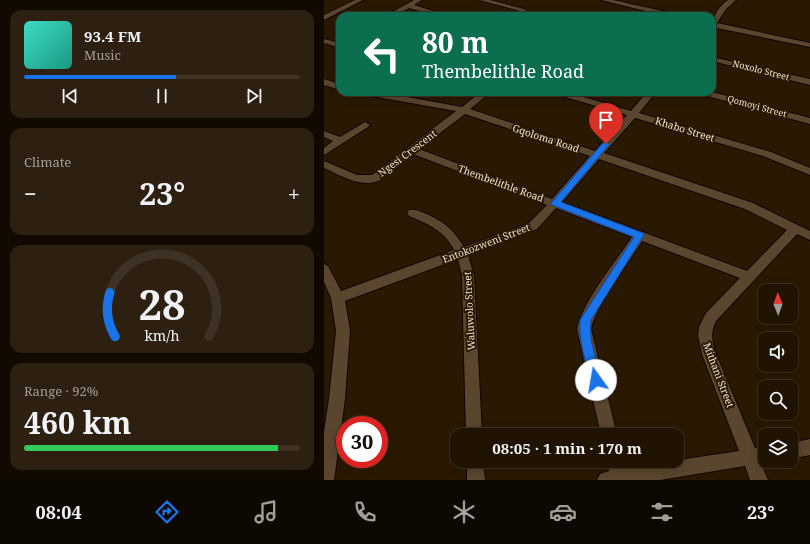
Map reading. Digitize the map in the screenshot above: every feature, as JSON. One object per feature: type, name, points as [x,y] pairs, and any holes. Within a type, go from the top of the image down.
[{"type":"street","points":[[324,18],[360,0]]},
{"type":"street","points":[[397,12],[419,0]]},
{"type":"street","points":[[482,0],[525,12]]},
{"type":"street","points":[[604,0],[658,12]]},
{"type":"street","points":[[716,19],[724,5],[733,0]]},
{"type":"street","points":[[408,6],[431,12]]},
{"type":"street","points":[[716,25],[810,45]]},
{"type":"street","points":[[324,41],[336,43]]},
{"type":"street","name":"Noxolo Street","points":[[716,60],[810,82]]},
{"type":"street","points":[[324,82],[336,86]]},
{"type":"street","name":"Gqoloma Road","points":[[387,96],[463,110],[749,206],[810,236]]},
{"type":"street","points":[[403,99],[407,96]]},
{"type":"street","points":[[463,110],[482,96]]},
{"type":"street","name":"Khabo Street","points":[[572,96],[767,154],[810,172]]},
{"type":"street","name":"Entokozweni Street","points":[[338,298],[529,228],[539,221],[649,96]]},
{"type":"street","name":"Qomoyi Street","points":[[716,96],[810,121]]},
{"type":"street","name":"Ngesi Crescent","points":[[324,164],[357,179],[369,179],[379,175],[463,110]]},
{"type":"street","points":[[324,152],[365,125]]},
{"type":"street","points":[[324,134],[341,141]]},
{"type":"street","name":"Thembelithle Road","points":[[411,150],[748,276]]},
{"type":"street","name":"Waluwolo Street","points":[[413,214],[440,225],[446,230],[465,261],[468,276],[474,428]]},
{"type":"street","name":"Mithani Street","points":[[758,456],[709,354],[704,334],[711,317],[748,276],[795,229]]},
{"type":"street","points":[[607,428],[584,329],[586,320],[640,235]]},
{"type":"street","points":[[324,269],[338,298],[342,319],[343,348],[325,480]]},
{"type":"street","points":[[798,449],[810,448]]},
{"type":"street","points":[[615,468],[615,479],[758,456]]},
{"type":"street","points":[[475,468],[476,480]]},
{"type":"street","name":"Mithani Street","points":[[758,468],[759,480]]},
{"type":"route","points":[[596,380],[584,329],[586,320],[594,304],[640,235],[555,203],[606,144]]}]
